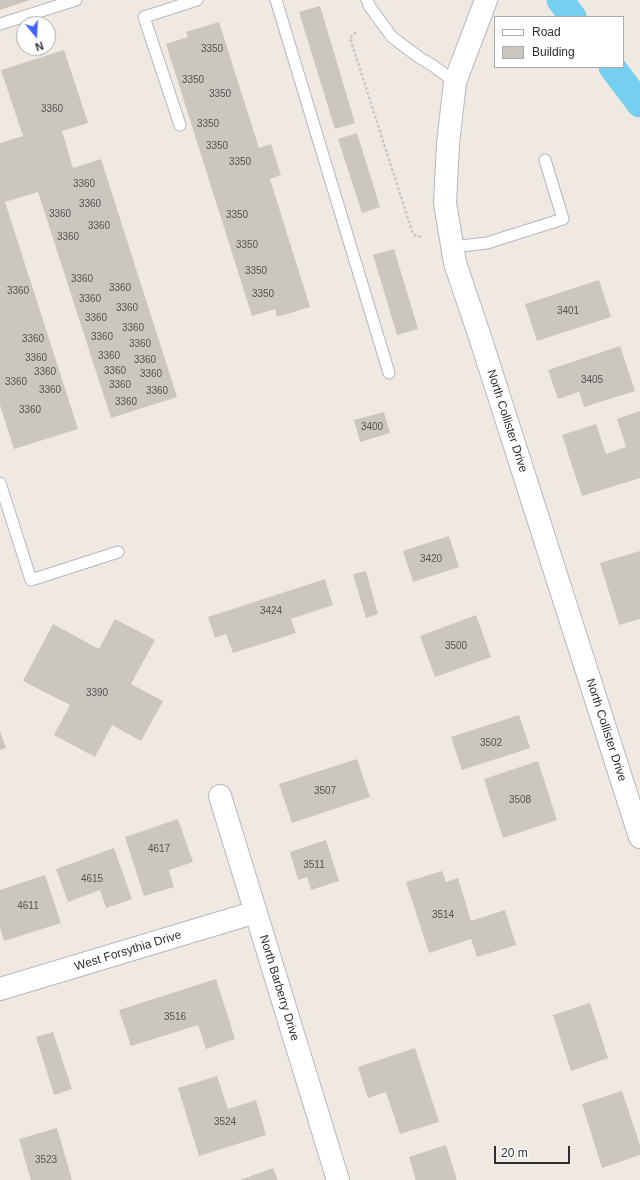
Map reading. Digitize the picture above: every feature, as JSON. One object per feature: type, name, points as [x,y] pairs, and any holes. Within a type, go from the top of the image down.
[{"type":"street","name":"North Collister Drive","points":[[486,0],[455,82],[448,144],[445,203],[452,247],[455,263],[640,837]]},
{"type":"street","name":"North Barberry Drive","points":[[220,796],[338,1180]]},
{"type":"street","name":"West Forsythia Drive","points":[[0,989],[256,912]]},
{"type":"lane","points":[[0,24],[76,0]]},
{"type":"lane","points":[[180,125],[144,17],[197,0]]},
{"type":"lane","points":[[276,0],[389,373]]},
{"type":"lane","points":[[367,0],[370,7],[392,37],[455,82]]},
{"type":"lane","points":[[452,247],[487,243],[563,219],[545,160]]},
{"type":"lane","points":[[0,483],[31,580],[118,552]]},
{"type":"path","points":[[356,32],[350,38],[412,232],[416,236],[423,237]]},
{"type":"building","points":[[0,0],[30,0],[0,10]]},
{"type":"building","points":[[320,6],[355,123],[335,129],[299,12]]},
{"type":"building","points":[[219,22],[259,148],[271,144],[281,175],[270,179],[310,307],[277,317],[275,309],[252,316],[166,44],[188,37],[186,32]]},
{"type":"building","points":[[64,50],[88,123],[62,131],[73,168],[101,159],[177,397],[111,418],[38,192],[5,202],[78,429],[14,449],[0,405],[0,143],[23,136],[1,70],[45,56],[56,56],[56,53]]},
{"type":"building","points":[[357,133],[380,207],[362,213],[338,139]]},
{"type":"building","points":[[394,249],[418,329],[397,335],[373,255]]},
{"type":"building","points":[[599,280],[611,317],[537,341],[525,304]]},
{"type":"building","points":[[620,346],[635,391],[584,407],[579,392],[558,399],[548,370]]},
{"type":"building","points":[[640,411],[640,478],[582,496],[562,435],[596,424],[606,454],[626,447],[617,419]]},
{"type":"building","points":[[384,412],[390,433],[360,442],[354,420]]},
{"type":"building","points":[[449,536],[459,567],[413,582],[403,551]]},
{"type":"building","points":[[640,551],[640,619],[619,625],[600,563]]},
{"type":"building","points":[[366,571],[378,614],[366,618],[353,574]]},
{"type":"building","points":[[325,579],[333,605],[291,619],[296,633],[233,653],[226,634],[215,638],[208,617]]},
{"type":"building","points":[[476,615],[491,657],[435,677],[420,636]]},
{"type":"building","points":[[115,619],[155,640],[131,684],[163,701],[141,741],[112,725],[95,757],[54,735],[70,705],[23,681],[53,624],[99,649]]},
{"type":"building","points":[[519,715],[530,748],[462,770],[451,737]]},
{"type":"building","points":[[0,731],[6,748],[0,750]]},
{"type":"building","points":[[357,759],[370,797],[292,823],[279,784]]},
{"type":"building","points":[[538,761],[557,820],[503,838],[484,779]]},
{"type":"building","points":[[178,819],[193,862],[169,870],[174,887],[144,896],[125,837]]},
{"type":"building","points":[[326,840],[339,881],[311,890],[307,877],[298,880],[290,852]]},
{"type":"building","points":[[114,848],[132,899],[106,908],[100,890],[68,902],[56,869]]},
{"type":"building","points":[[442,871],[446,882],[458,878],[471,921],[505,910],[516,945],[477,957],[471,939],[429,953],[406,882]]},
{"type":"building","points":[[45,875],[61,923],[4,941],[0,927],[0,890]]},
{"type":"building","points":[[216,979],[235,1039],[206,1049],[198,1025],[131,1046],[119,1010]]},
{"type":"building","points":[[590,1003],[608,1058],[571,1071],[553,1015]]},
{"type":"building","points":[[53,1032],[72,1089],[54,1095],[36,1037]]},
{"type":"building","points":[[415,1048],[439,1122],[400,1134],[386,1092],[368,1098],[358,1067]]},
{"type":"building","points":[[217,1076],[228,1109],[256,1100],[266,1135],[199,1156],[178,1088]]},
{"type":"building","points":[[622,1091],[640,1145],[640,1155],[602,1168],[582,1104]]},
{"type":"building","points":[[57,1128],[72,1180],[31,1180],[19,1139]]},
{"type":"building","points":[[446,1145],[457,1180],[416,1180],[409,1157]]},
{"type":"building","points":[[273,1168],[278,1180],[240,1180]]},
{"type":"waterway","points":[[560,0],[572,16]]},
{"type":"waterway","points":[[613,68],[640,104]]}]
